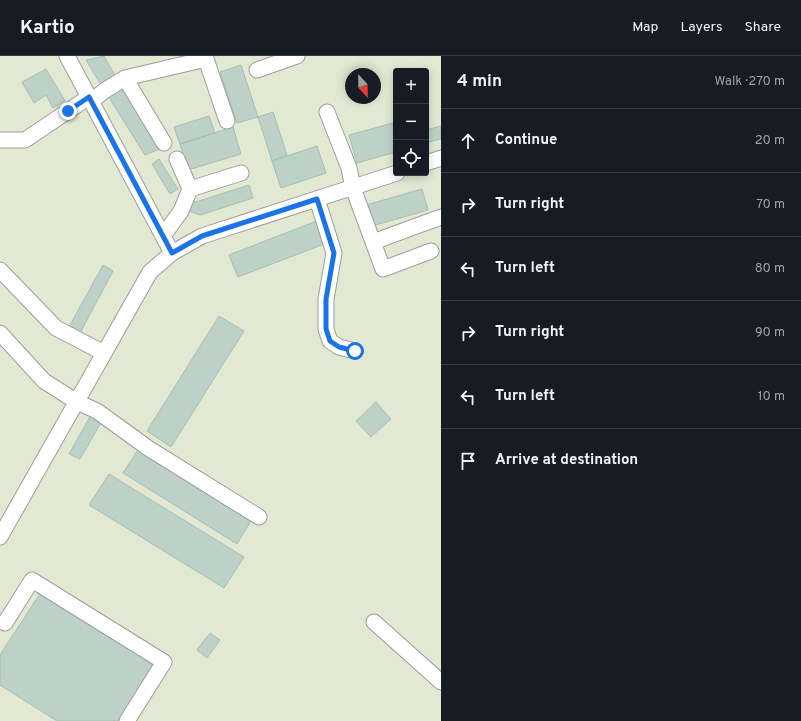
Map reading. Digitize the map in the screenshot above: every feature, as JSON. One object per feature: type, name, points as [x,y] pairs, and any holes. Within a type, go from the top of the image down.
[{"type":"street","points":[[67,56],[172,253]]},
{"type":"street","points":[[257,70],[297,56]]},
{"type":"street","points":[[0,140],[25,140],[125,78],[206,59],[227,121]]},
{"type":"street","points":[[125,78],[164,143]]},
{"type":"street","points":[[327,112],[349,168],[353,188],[383,268],[431,251]]},
{"type":"street","points":[[429,162],[441,158]]},
{"type":"street","points":[[163,236],[181,211],[190,188],[177,159]]},
{"type":"street","points":[[190,188],[241,172]]},
{"type":"street","points":[[0,537],[150,272],[172,253],[202,236],[393,174]]},
{"type":"street","points":[[317,199],[334,253],[326,299],[326,329],[330,341],[339,347],[355,351]]},
{"type":"street","points":[[373,242],[441,217]]},
{"type":"street","points":[[0,270],[56,328],[104,353]]},
{"type":"street","points":[[0,333],[44,381],[77,402],[98,411],[148,448],[259,517]]},
{"type":"street","points":[[2,624],[32,580],[164,662],[127,721]]},
{"type":"street","points":[[374,622],[441,682]]},
{"type":"shaded area","points":[[0,56],[441,56],[441,721],[0,721]]},
{"type":"building","points":[[104,56],[117,79],[103,88],[86,60]]},
{"type":"building","points":[[241,65],[258,117],[237,123],[220,72]]},
{"type":"building","points":[[46,69],[65,101],[53,108],[46,95],[34,103],[22,82]]},
{"type":"building","points":[[121,84],[160,149],[145,155],[106,93]]},
{"type":"building","points":[[273,112],[287,155],[272,161],[258,117]]},
{"type":"building","points":[[209,116],[215,133],[180,144],[174,127]]},
{"type":"building","points":[[393,123],[393,153],[357,163],[349,135]]},
{"type":"building","points":[[441,126],[441,139],[429,142],[429,129]]},
{"type":"building","points":[[233,127],[241,154],[188,170],[180,144]]},
{"type":"building","points":[[317,146],[326,173],[281,188],[272,161]]},
{"type":"building","points":[[159,159],[178,189],[170,194],[152,164]]},
{"type":"building","points":[[249,185],[253,198],[200,215],[186,210],[190,200],[196,202]]},
{"type":"building","points":[[422,189],[428,210],[372,226],[366,205]]},
{"type":"building","points":[[319,220],[327,243],[238,277],[229,255]]},
{"type":"building","points":[[103,265],[113,271],[80,333],[69,327]]},
{"type":"building","points":[[219,316],[244,331],[171,447],[147,431]]},
{"type":"building","points":[[376,402],[391,419],[371,437],[356,421]]},
{"type":"building","points":[[92,413],[103,419],[80,459],[69,454]]},
{"type":"building","points":[[138,450],[251,521],[237,544],[123,473]]},
{"type":"building","points":[[109,474],[244,557],[224,588],[89,505]]},
{"type":"building","points":[[41,592],[155,663],[118,721],[57,721],[0,685],[0,655]]},
{"type":"building","points":[[210,633],[220,640],[207,658],[197,650]]},
{"type":"route","points":[[68,111],[89,97],[172,253],[202,236],[317,199],[334,253],[326,299],[326,329],[330,341],[339,347],[355,351]]}]
